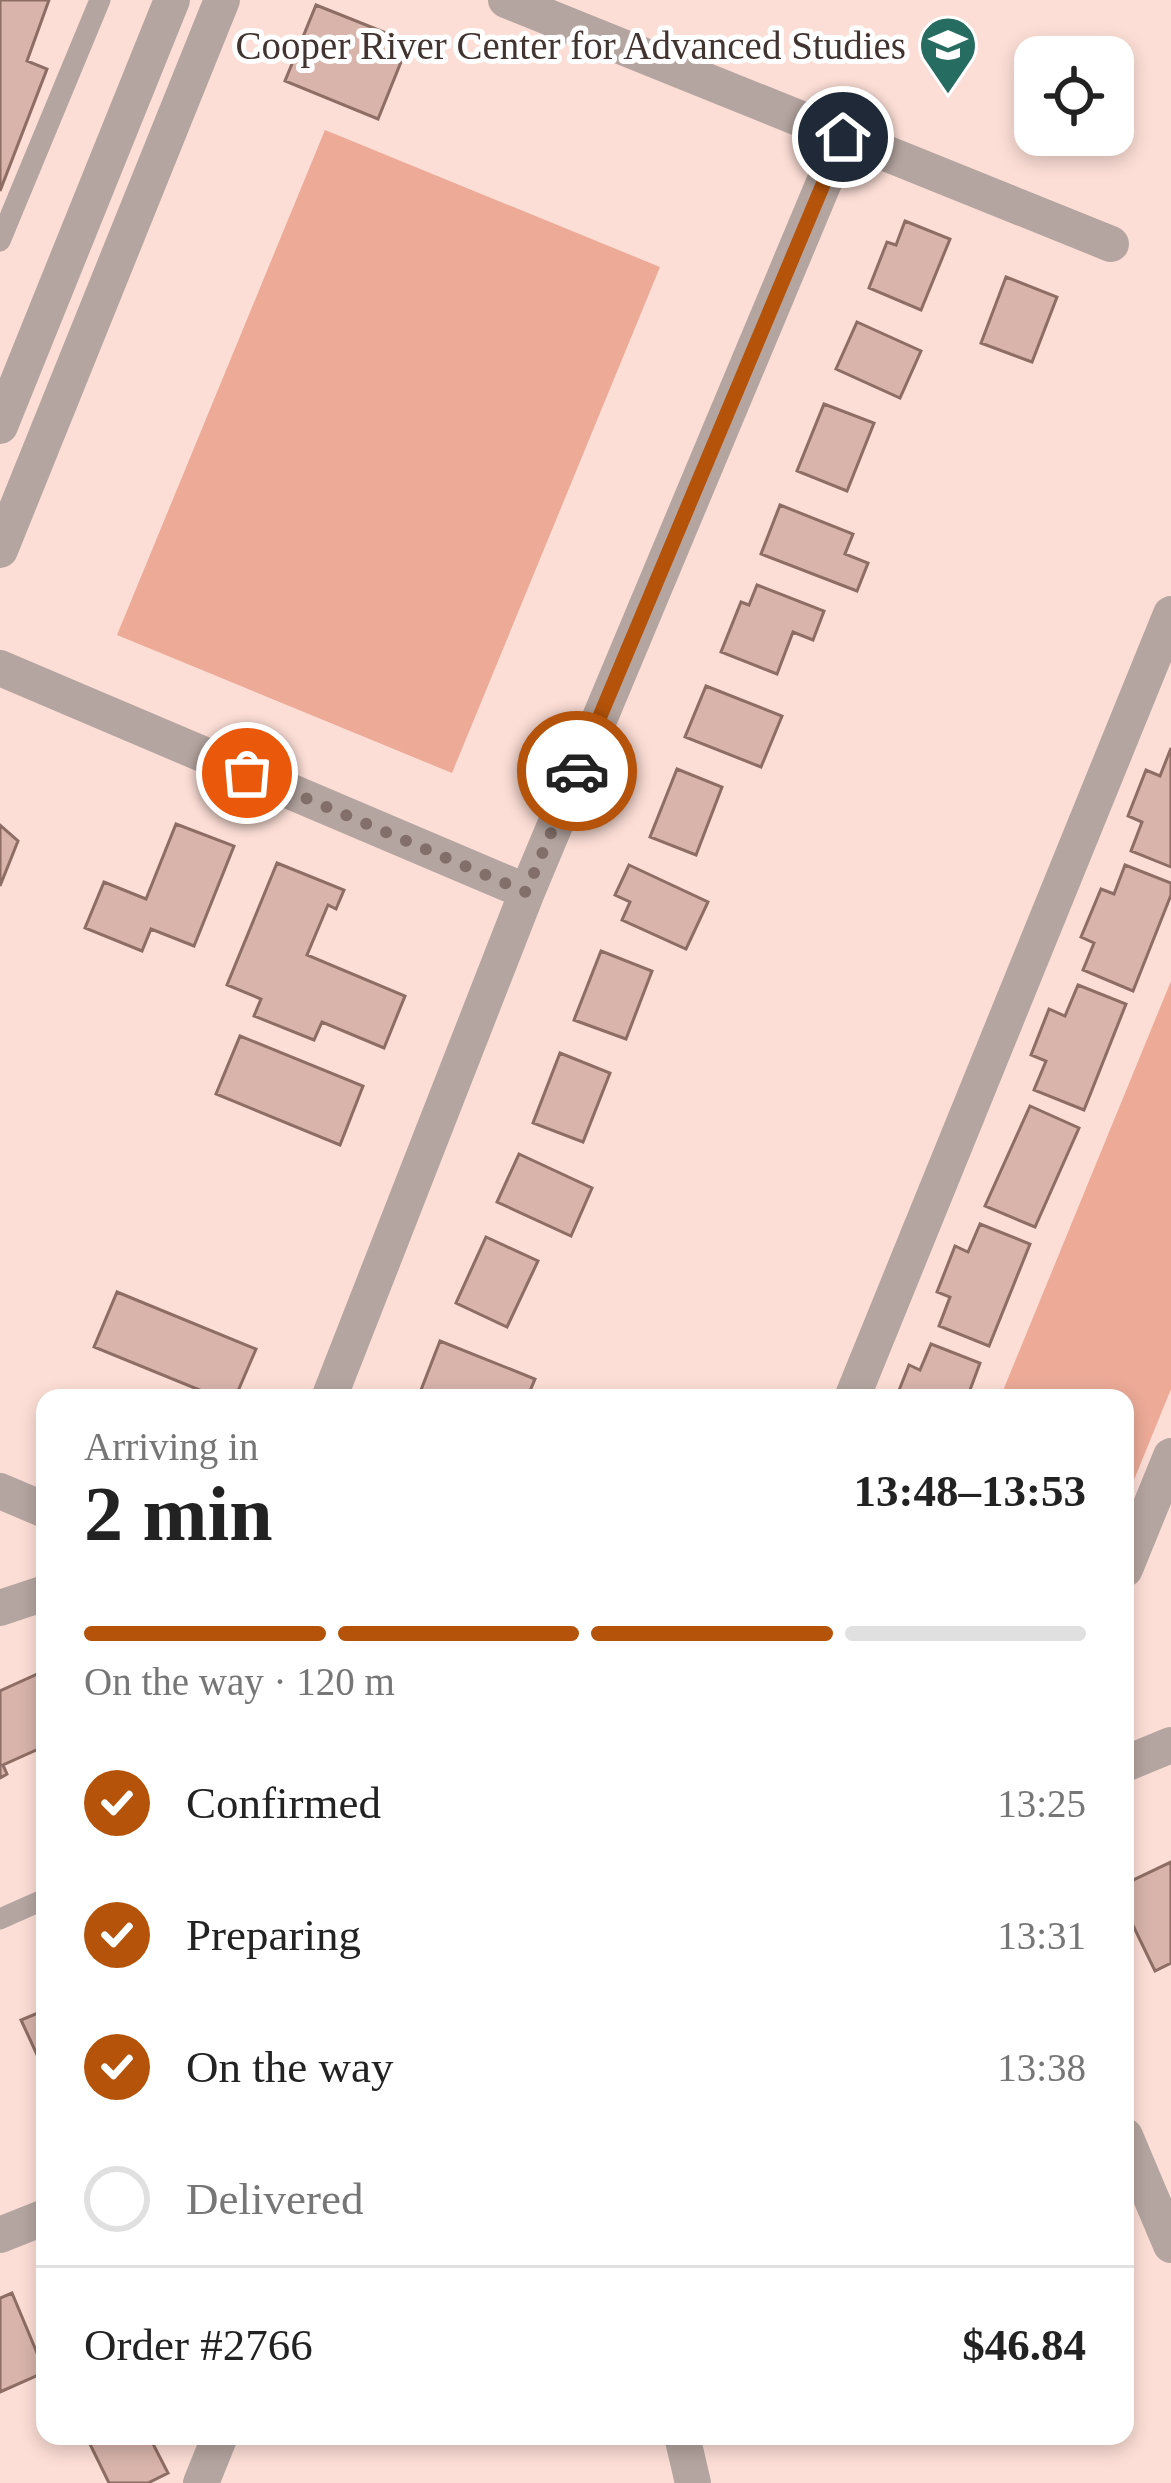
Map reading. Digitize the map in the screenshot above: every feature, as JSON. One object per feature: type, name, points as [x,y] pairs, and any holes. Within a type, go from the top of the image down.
[{"type":"street","points":[[0,426],[172,0]]},
{"type":"street","points":[[0,550],[222,0]]},
{"type":"street","points":[[506,0],[1111,244]]},
{"type":"street","points":[[333,1389],[526,892],[843,137]]},
{"type":"street","points":[[856,1389],[1171,614]]},
{"type":"street","points":[[0,668],[526,892]]},
{"type":"street","points":[[1134,1547],[1171,1456]]},
{"type":"street","points":[[0,1491],[36,1506]]},
{"type":"street","points":[[0,1609],[36,1596]]},
{"type":"street","points":[[1134,1760],[1171,1745]]},
{"type":"street","points":[[1134,2157],[1171,2245]]},
{"type":"street","points":[[0,2236],[36,2221]]},
{"type":"street","points":[[201,2483],[216,2445]]},
{"type":"street","points":[[684,2445],[693,2483]]},
{"type":"lane","points":[[0,241],[100,0]]},
{"type":"lane","points":[[0,1919],[36,1903]]},
{"type":"shaded area","points":[[325,130],[660,267],[452,773],[117,635]]},
{"type":"shaded area","points":[[1171,981],[1171,1389],[1134,1480],[1134,1389],[1004,1389]]},
{"type":"building","points":[[0,0],[49,0],[27,61],[47,69],[0,191]]},
{"type":"building","points":[[316,5],[409,42],[378,119],[285,81]]},
{"type":"building","points":[[905,221],[950,239],[921,310],[869,288],[887,242],[896,245]]},
{"type":"building","points":[[1006,277],[1057,297],[1032,362],[981,343]]},
{"type":"building","points":[[857,322],[921,351],[900,398],[836,369]]},
{"type":"building","points":[[824,404],[874,423],[847,491],[797,471]]},
{"type":"building","points":[[780,505],[853,534],[845,554],[868,563],[857,591],[761,554]]},
{"type":"building","points":[[757,585],[824,611],[813,640],[793,632],[777,674],[721,652],[741,602],[749,605]]},
{"type":"building","points":[[706,686],[782,716],[761,767],[685,737]]},
{"type":"building","points":[[1171,748],[1171,867],[1131,851],[1142,822],[1128,816],[1146,770],[1160,776]]},
{"type":"building","points":[[677,769],[722,787],[696,855],[650,837]]},
{"type":"building","points":[[176,824],[234,846],[194,946],[151,929],[142,951],[85,928],[104,882],[146,899]]},
{"type":"building","points":[[0,825],[18,841],[0,886]]},
{"type":"building","points":[[277,863],[344,890],[336,909],[328,905],[307,955],[405,996],[384,1048],[322,1022],[314,1040],[254,1016],[261,999],[227,985]]},
{"type":"building","points":[[629,865],[708,902],[686,949],[622,920],[630,902],[615,895]]},
{"type":"building","points":[[1125,865],[1171,883],[1171,895],[1133,991],[1083,970],[1094,943],[1081,937],[1101,889],[1114,894]]},
{"type":"building","points":[[601,951],[652,971],[626,1039],[574,1020]]},
{"type":"building","points":[[1078,985],[1126,1004],[1084,1110],[1034,1090],[1046,1061],[1031,1055],[1049,1009],[1065,1016]]},
{"type":"building","points":[[240,1036],[363,1086],[340,1145],[216,1094]]},
{"type":"building","points":[[560,1053],[610,1073],[583,1142],[533,1123]]},
{"type":"building","points":[[1030,1106],[1079,1128],[1035,1227],[985,1206]]},
{"type":"building","points":[[519,1154],[592,1188],[571,1236],[497,1202]]},
{"type":"building","points":[[980,1224],[1030,1244],[989,1346],[939,1326],[950,1297],[937,1292],[955,1246],[968,1252]]},
{"type":"building","points":[[486,1237],[538,1261],[507,1327],[456,1303]]},
{"type":"building","points":[[117,1292],[256,1349],[239,1389],[197,1389],[94,1347]]},
{"type":"building","points":[[440,1341],[535,1379],[531,1389],[421,1389]]},
{"type":"building","points":[[931,1344],[980,1363],[970,1389],[900,1389],[909,1365],[920,1370]]},
{"type":"building","points":[[36,1675],[36,1750],[3,1765],[7,1774],[0,1778],[0,1691]]},
{"type":"building","points":[[1171,1862],[1171,1963],[1155,1971],[1134,1928],[1134,1880]]},
{"type":"building","points":[[36,2014],[36,2052],[21,2020]]},
{"type":"building","points":[[12,2293],[36,2350],[36,2376],[0,2392],[0,2298]]},
{"type":"building","points":[[90,2445],[154,2445],[168,2473],[148,2483],[109,2483]]},
{"type":"way so far","points":[[247,773],[526,892],[577,771]]},
{"type":"place","name":"Cooper River Center for Advanced Studies","points":[[948,96]]},
{"type":"route","points":[[577,771],[843,137]]}]
